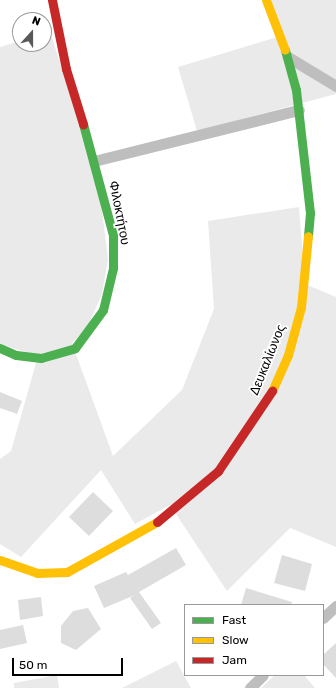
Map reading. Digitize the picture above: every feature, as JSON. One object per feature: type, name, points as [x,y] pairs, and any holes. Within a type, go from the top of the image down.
[{"type":"street","name":"Φιλοκτήτου","points":[[0,348],[29,358],[67,353],[91,331],[103,310],[114,251],[94,161],[66,69],[52,0]]},
{"type":"street","name":"Δευκαλίωνος","points":[[0,560],[37,572],[76,569],[159,521],[188,500],[218,470],[252,426],[288,355],[305,284],[310,213],[299,110],[288,57],[266,0]]},
{"type":"street","points":[[288,57],[336,86]]},
{"type":"street","points":[[94,161],[299,110]]},
{"type":"street","points":[[324,617],[336,606]]},
{"type":"street","points":[[250,688],[262,676]]},
{"type":"shaded area","points":[[271,0],[336,0],[336,94],[197,131],[178,67],[284,35]]},
{"type":"shaded area","points":[[52,38],[98,178],[108,259],[102,294],[87,328],[72,343],[113,456],[182,390],[214,309],[208,221],[299,207],[305,284],[336,297],[336,547],[290,528],[227,591],[170,505],[135,524],[101,470],[21,557],[0,544],[0,459],[11,451],[38,356],[0,344],[0,47],[12,43],[12,52],[52,52]]},
{"type":"shaded area","points":[[176,661],[191,688],[122,688]]},
{"type":"shaded area","points":[[57,675],[59,688],[14,688],[14,683]]},
{"type":"shaded area","points":[[274,676],[305,676],[315,688],[261,688]]},
{"type":"building","points":[[0,392],[22,401],[17,414],[0,408]]},
{"type":"building","points":[[93,492],[113,511],[89,536],[69,517]]},
{"type":"building","points":[[176,548],[186,565],[139,592],[161,623],[152,629],[130,598],[135,595],[104,608],[94,586],[126,572],[128,575]]},
{"type":"building","points":[[282,555],[312,564],[305,591],[274,583]]},
{"type":"building","points":[[246,588],[292,602],[291,604],[241,604]]},
{"type":"building","points":[[41,597],[43,616],[20,620],[18,600]]},
{"type":"building","points":[[88,608],[101,629],[76,650],[61,643],[61,626],[73,611]]},
{"type":"building","points":[[23,625],[27,643],[0,649],[0,630]]},
{"type":"building","points":[[336,643],[336,678],[324,665],[324,654]]},
{"type":"traffic: fast","points":[[285,50],[296,90],[310,213],[308,236]]},
{"type":"traffic: fast","points":[[0,348],[16,355],[41,358],[75,348],[103,310],[113,268],[113,235],[83,124]]},
{"type":"traffic: slow","points":[[266,0],[285,50]]},
{"type":"traffic: slow","points":[[272,391],[288,355],[301,307],[308,236]]},
{"type":"traffic: slow","points":[[0,560],[37,573],[67,572],[157,522]]},
{"type":"traffic: jam","points":[[52,0],[66,69],[83,124]]},
{"type":"traffic: jam","points":[[157,522],[218,471],[272,391]]}]
